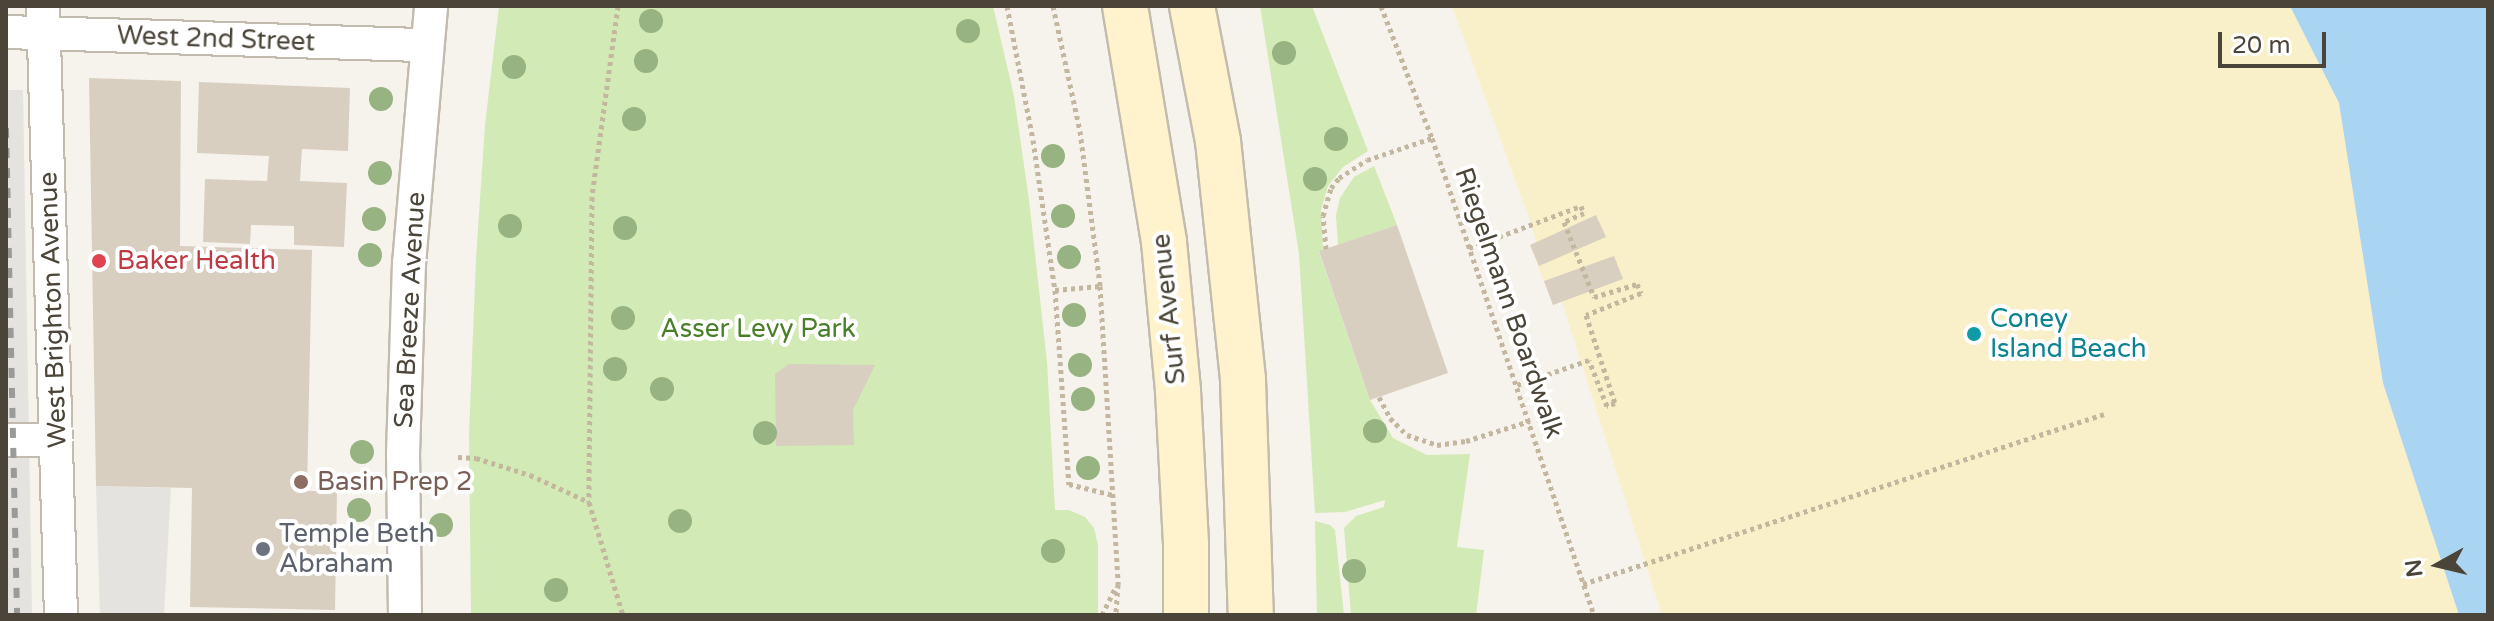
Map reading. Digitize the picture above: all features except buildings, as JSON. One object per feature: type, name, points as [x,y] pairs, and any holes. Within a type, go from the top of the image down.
[{"type":"main road","name":"Surf Avenue","points":[[1125,6],[1164,242],[1178,391],[1186,545],[1186,615]]},
{"type":"main road","points":[[1192,6],[1218,141],[1243,380],[1251,615]]},
{"type":"street","name":"Sea Breeze Avenue","points":[[405,615],[403,454],[409,264],[425,45],[431,6]]},
{"type":"street","name":"West 2nd Street","points":[[6,32],[44,20],[425,45]]},
{"type":"street","name":"West Brighton Avenue","points":[[44,20],[61,615]]},
{"type":"street","points":[[6,440],[56,440]]},
{"type":"path","points":[[618,6],[592,197],[589,502],[623,615]]},
{"type":"path","points":[[1007,6],[1033,140],[1055,290],[1069,484],[1113,495]]},
{"type":"path","points":[[1053,6],[1080,131],[1100,286],[1118,584],[1116,615]]},
{"type":"path","name":"Riegelmann Boardwalk","points":[[1381,6],[1432,138],[1594,615]]},
{"type":"path","points":[[1326,249],[1323,216],[1331,188],[1339,178],[1367,160],[1432,138]]},
{"type":"path","points":[[1469,248],[1581,206],[1584,213],[1564,222],[1594,297],[1637,284],[1641,293],[1586,315],[1615,403],[1607,406],[1589,360],[1517,385]]},
{"type":"path","points":[[1055,290],[1100,286]]},
{"type":"path","points":[[1379,397],[1390,418],[1407,435],[1437,445],[1470,440],[1530,421]]},
{"type":"path","points":[[1583,584],[2104,414]]},
{"type":"path","points":[[458,457],[476,458],[530,475],[589,502]]},
{"type":"path","points":[[1102,615],[1118,584]]},
{"type":"green space","name":"Asser Levy Park","points":[[499,6],[993,6],[1014,96],[1029,200],[1047,362],[1055,510],[1069,510],[1085,517],[1094,528],[1098,545],[1098,615],[471,615],[469,434],[476,259],[485,125]]},
{"type":"green space","points":[[1260,6],[1312,6],[1368,151],[1343,167],[1328,186],[1321,210],[1323,250],[1319,252],[1370,400],[1393,438],[1427,455],[1470,454],[1457,547],[1484,550],[1476,615],[1351,615],[1344,528],[1356,516],[1384,507],[1385,500],[1345,512],[1315,513],[1299,254]]},
{"type":"green space","points":[[1374,166],[1397,225],[1338,245],[1336,216],[1340,198],[1354,177]]},
{"type":"green space","points":[[1315,521],[1330,525],[1335,530],[1344,615],[1317,615]]},
{"type":"sand","name":"Coney Island Beach","points":[[1452,6],[2290,6],[2339,102],[2383,383],[2459,615],[1662,615],[1562,302],[1553,305],[1530,245],[1536,242],[1532,226]]},
{"type":"shaded area","points":[[6,90],[23,90],[32,615],[6,615]]},
{"type":"shaded area","points":[[96,486],[171,488],[164,615],[100,615]]},
{"type":"water","points":[[2290,6],[2488,6],[2488,615],[2459,615],[2383,383],[2339,103]]},
{"type":"railway","points":[[6,128],[17,615]]},
{"type":"place","name":"Baker Health","points":[[99,261]]},
{"type":"place","name":"Coney Island Beach","points":[[1974,334]]},
{"type":"place","name":"Basin Prep 2","points":[[301,482]]},
{"type":"place","name":"Temple Beth Abraham","points":[[263,549]]}]
